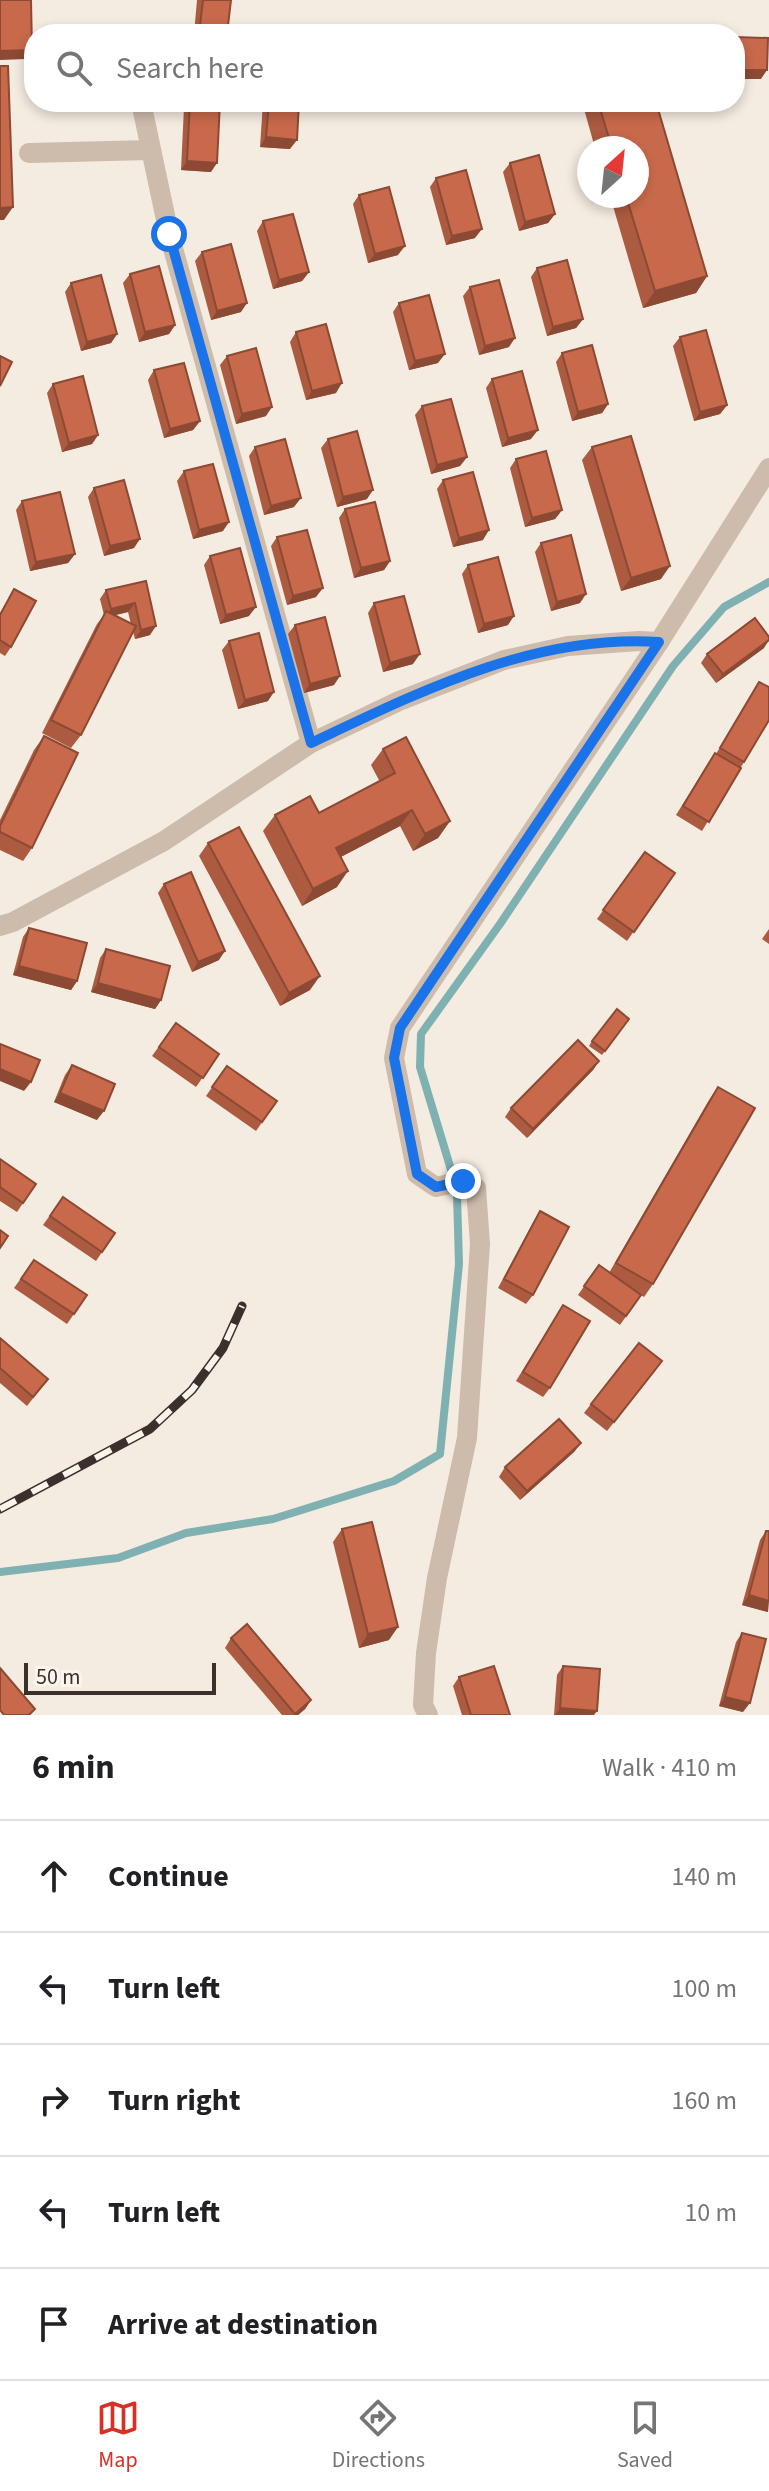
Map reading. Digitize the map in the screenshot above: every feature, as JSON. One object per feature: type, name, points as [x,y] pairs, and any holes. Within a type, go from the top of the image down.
[{"type":"street","points":[[143,112],[169,234],[311,743]]},
{"type":"street","points":[[29,153],[150,150]]},
{"type":"street","points":[[428,1715],[423,1705],[426,1653],[437,1578],[467,1438],[480,1244],[476,1188],[463,1181],[436,1187],[417,1174],[394,1058],[400,1028],[659,642],[769,468]]},
{"type":"street","points":[[0,926],[66,895],[164,841],[311,743],[399,701],[504,660],[568,646],[659,642]]},
{"type":"building","points":[[0,0],[31,0],[31,24],[24,24],[24,50],[0,51]]},
{"type":"building","points":[[203,0],[231,0],[228,24],[200,24]]},
{"type":"building","points":[[745,37],[768,38],[767,70],[745,70]]},
{"type":"building","points":[[0,66],[8,66],[13,207],[0,208]]},
{"type":"building","points":[[189,112],[220,112],[217,163],[187,161]]},
{"type":"building","points":[[268,112],[298,112],[297,140],[266,137]]},
{"type":"building","points":[[601,112],[659,112],[707,276],[655,291],[630,208],[649,208],[649,136],[608,136]]},
{"type":"building","points":[[539,155],[555,214],[525,222],[510,163]]},
{"type":"building","points":[[466,170],[482,229],[452,236],[436,178]]},
{"type":"building","points":[[389,187],[405,246],[375,254],[359,195]]},
{"type":"building","points":[[293,214],[309,272],[279,280],[263,221]]},
{"type":"building","points":[[231,244],[247,303],[217,311],[202,252]]},
{"type":"building","points":[[567,260],[583,319],[553,327],[537,268]]},
{"type":"building","points":[[159,266],[175,325],[145,332],[130,274]]},
{"type":"building","points":[[101,275],[117,334],[87,342],[71,283]]},
{"type":"building","points":[[499,280],[515,338],[485,346],[470,287]]},
{"type":"building","points":[[429,295],[445,354],[415,361],[399,303]]},
{"type":"building","points":[[326,324],[342,383],[312,391],[296,332]]},
{"type":"building","points":[[706,330],[727,405],[700,412],[680,337]]},
{"type":"building","points":[[592,345],[608,404],[578,412],[562,353]]},
{"type":"building","points":[[256,348],[272,407],[242,414],[227,356]]},
{"type":"building","points":[[0,356],[12,362],[0,386]]},
{"type":"building","points":[[184,363],[200,421],[170,429],[154,370]]},
{"type":"building","points":[[522,371],[538,430],[508,438],[492,379]]},
{"type":"building","points":[[83,376],[98,435],[69,443],[53,384]]},
{"type":"building","points":[[451,399],[467,457],[437,465],[422,406]]},
{"type":"building","points":[[357,431],[373,490],[343,497],[328,439]]},
{"type":"building","points":[[631,436],[670,566],[631,578],[592,447]]},
{"type":"building","points":[[285,439],[301,498],[271,506],[255,447]]},
{"type":"building","points":[[546,451],[562,510],[532,518],[516,459]]},
{"type":"building","points":[[213,464],[229,522],[199,530],[184,471]]},
{"type":"building","points":[[473,472],[489,530],[459,538],[443,480]]},
{"type":"building","points":[[124,480],[140,539],[110,546],[94,488]]},
{"type":"building","points":[[60,492],[75,554],[36,562],[22,501]]},
{"type":"building","points":[[375,502],[390,561],[361,568],[345,509]]},
{"type":"building","points":[[307,530],[323,588],[293,596],[277,537]]},
{"type":"building","points":[[571,535],[586,594],[557,602],[541,543]]},
{"type":"building","points":[[240,548],[256,607],[226,615],[210,556]]},
{"type":"building","points":[[498,557],[514,616],[484,624],[468,565]]},
{"type":"building","points":[[146,581],[156,626],[141,630],[135,603],[111,609],[106,590]]},
{"type":"building","points":[[14,589],[36,601],[11,647],[0,640],[0,615]]},
{"type":"building","points":[[404,596],[420,654],[390,663],[374,603]]},
{"type":"building","points":[[106,611],[136,626],[81,735],[51,720]]},
{"type":"building","points":[[325,617],[340,676],[310,684],[295,625]]},
{"type":"building","points":[[755,618],[769,640],[723,674],[707,654]]},
{"type":"building","points":[[259,633],[274,692],[245,700],[229,641]]},
{"type":"building","points":[[759,682],[769,687],[769,720],[744,762],[720,748]]},
{"type":"building","points":[[44,736],[78,753],[32,848],[0,832],[0,826]]},
{"type":"building","points":[[406,737],[450,821],[425,834],[412,810],[336,848],[348,871],[313,889],[275,815],[310,796],[319,813],[395,773],[383,749]]},
{"type":"building","points":[[715,753],[741,768],[709,822],[683,806]]},
{"type":"building","points":[[239,827],[320,976],[289,993],[208,843]]},
{"type":"building","points":[[645,852],[675,873],[634,932],[603,910]]},
{"type":"building","points":[[191,872],[225,951],[198,962],[164,884]]},
{"type":"building","points":[[29,928],[87,943],[77,981],[19,966]]},
{"type":"building","points":[[106,949],[170,966],[161,1000],[98,983]]},
{"type":"building","points":[[617,1009],[629,1019],[605,1051],[592,1041]]},
{"type":"building","points":[[176,1023],[219,1054],[203,1078],[159,1047]]},
{"type":"building","points":[[578,1040],[599,1061],[533,1129],[511,1108]]},
{"type":"building","points":[[0,1044],[40,1060],[31,1082],[0,1069]]},
{"type":"building","points":[[72,1065],[115,1084],[104,1111],[60,1093]]},
{"type":"building","points":[[227,1066],[277,1101],[262,1122],[212,1087]]},
{"type":"building","points":[[718,1087],[755,1108],[653,1284],[616,1263]]},
{"type":"building","points":[[0,1159],[36,1184],[23,1203],[0,1187]]},
{"type":"building","points":[[63,1197],[115,1233],[102,1252],[50,1216]]},
{"type":"building","points":[[540,1211],[569,1227],[533,1295],[504,1279]]},
{"type":"building","points":[[0,1230],[8,1236],[0,1248]]},
{"type":"building","points":[[34,1260],[87,1295],[74,1314],[21,1279]]},
{"type":"building","points":[[599,1265],[641,1295],[626,1316],[584,1286]]},
{"type":"building","points":[[563,1305],[590,1321],[550,1388],[523,1372]]},
{"type":"building","points":[[0,1338],[48,1379],[33,1397],[0,1368]]},
{"type":"building","points":[[639,1343],[662,1361],[614,1422],[591,1404]]},
{"type":"building","points":[[559,1419],[581,1443],[527,1491],[505,1467]]},
{"type":"building","points":[[372,1522],[398,1627],[368,1634],[342,1529]]},
{"type":"building","points":[[766,1531],[769,1531],[769,1601],[749,1595]]},
{"type":"building","points":[[247,1624],[311,1700],[295,1714],[231,1638]]},
{"type":"building","points":[[742,1633],[766,1639],[750,1703],[725,1697]]},
{"type":"building","points":[[494,1666],[510,1715],[471,1715],[459,1677]]},
{"type":"building","points":[[563,1666],[600,1669],[597,1711],[560,1708]]},
{"type":"building","points":[[0,1668],[35,1709],[29,1715],[4,1715],[0,1710]]},
{"type":"waterway","points":[[452,1173],[420,1067],[421,1034],[500,924],[673,666],[724,607],[769,582]]},
{"type":"waterway","points":[[0,1572],[118,1558],[186,1533],[273,1519],[394,1481],[440,1454],[459,1264],[457,1195]]},
{"type":"railway","points":[[0,1509],[150,1429],[192,1390],[223,1348],[242,1306]]},
{"type":"route","points":[[169,234],[311,743],[399,701],[504,660],[568,646],[659,642],[400,1028],[394,1058],[417,1174],[436,1187],[463,1181]]}]
